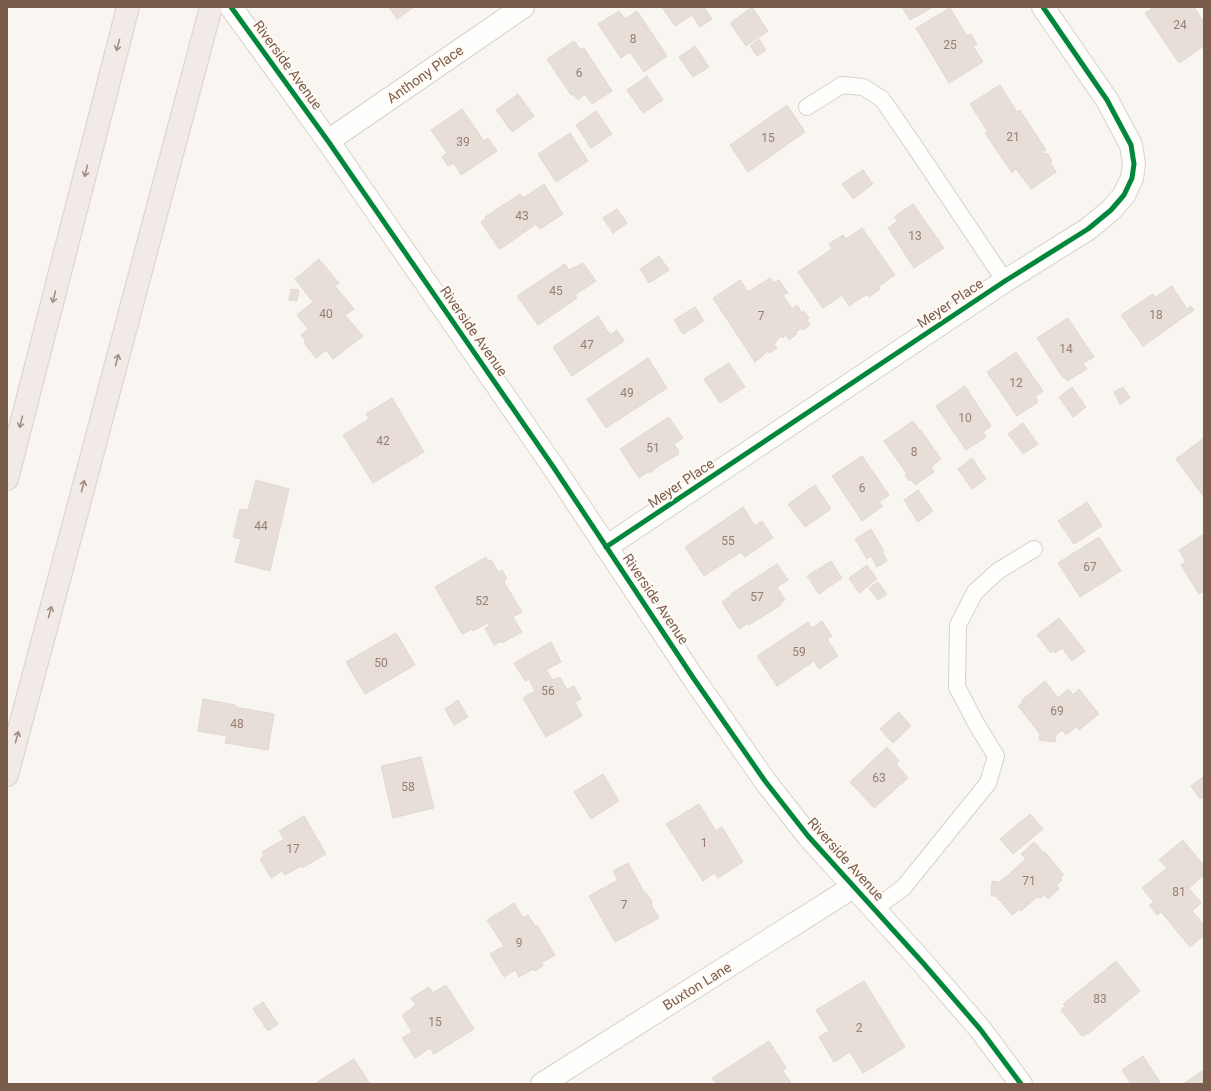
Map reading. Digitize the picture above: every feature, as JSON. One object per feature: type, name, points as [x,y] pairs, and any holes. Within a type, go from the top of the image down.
[{"type":"highway","points":[[7,479],[128,7]]},
{"type":"highway","points":[[7,775],[211,7]]},
{"type":"street","name":"Riverside Avenue","points":[[231,7],[328,141],[549,461],[765,782],[808,836],[923,963],[980,1029],[1021,1084]]},
{"type":"street","name":"Anthony Place","points":[[328,141],[523,7]]},
{"type":"street","name":"Meyer Place","points":[[606,547],[1005,281],[1088,229],[1111,210],[1124,194],[1132,178],[1134,164],[1131,145],[1107,100],[1044,7]]},
{"type":"street","name":"Buxton Lane","points":[[542,1084],[853,887]]},
{"type":"lane","points":[[807,107],[842,85],[863,87],[882,100],[1005,281]]},
{"type":"lane","points":[[874,909],[903,888],[988,784],[996,756],[976,724],[956,687],[958,625],[975,592],[998,572],[1034,549]]},
{"type":"building","points":[[389,7],[414,7],[397,19]]},
{"type":"building","points":[[662,7],[704,7],[712,19],[700,27],[692,15],[675,26]]},
{"type":"building","points":[[752,7],[768,31],[746,46],[730,23]]},
{"type":"building","points":[[902,7],[933,7],[910,20]]},
{"type":"building","points":[[1154,7],[1194,7],[1204,22],[1204,46],[1179,63],[1145,13]]},
{"type":"building","points":[[950,8],[967,36],[971,34],[977,44],[973,46],[983,62],[949,83],[916,28]]},
{"type":"building","points":[[619,11],[625,19],[637,11],[667,56],[644,72],[630,52],[621,58],[598,24]]},
{"type":"building","points":[[759,39],[766,50],[757,56],[750,46]]},
{"type":"building","points":[[574,41],[581,50],[584,48],[612,91],[592,104],[585,94],[578,100],[573,94],[571,95],[547,59]]},
{"type":"building","points":[[695,46],[709,67],[693,77],[679,57]]},
{"type":"building","points":[[647,76],[663,100],[643,113],[627,90]]},
{"type":"building","points":[[1000,85],[1017,112],[1020,110],[1046,150],[1043,151],[1045,154],[1047,153],[1052,161],[1050,162],[1056,172],[1031,189],[1016,169],[1012,173],[985,133],[988,132],[970,104]]},
{"type":"building","points":[[518,94],[534,116],[512,132],[496,110]]},
{"type":"building","points":[[787,105],[805,132],[748,172],[730,145]]},
{"type":"building","points":[[462,109],[484,141],[488,138],[497,151],[461,175],[454,163],[448,166],[442,157],[447,153],[431,130]]},
{"type":"building","points":[[596,111],[612,134],[591,148],[576,125]]},
{"type":"building","points":[[570,133],[588,161],[556,182],[538,154]]},
{"type":"building","points":[[863,170],[873,184],[853,199],[842,184]]},
{"type":"building","points":[[544,184],[563,214],[540,229],[536,224],[499,249],[481,222],[486,218],[485,217],[520,194],[523,198]]},
{"type":"building","points":[[913,204],[944,248],[914,268],[888,228],[898,221],[894,217]]},
{"type":"building","points":[[617,209],[627,223],[613,233],[603,218]]},
{"type":"building","points":[[862,228],[895,275],[878,287],[880,289],[869,297],[867,294],[849,306],[842,295],[823,308],[798,272],[832,249],[829,244],[843,235],[846,239]]},
{"type":"building","points":[[659,256],[669,270],[649,283],[640,269]]},
{"type":"building","points":[[319,259],[339,283],[335,286],[354,309],[345,315],[363,336],[333,359],[326,350],[316,358],[304,343],[306,341],[301,335],[308,329],[297,315],[313,302],[295,279]]},
{"type":"building","points":[[583,263],[596,281],[575,295],[577,298],[538,325],[517,296],[565,264],[569,270]]},
{"type":"building","points":[[770,278],[774,283],[779,280],[788,293],[783,295],[792,309],[797,305],[802,313],[804,311],[809,318],[807,320],[810,325],[795,333],[797,334],[789,340],[786,335],[783,338],[781,336],[774,344],[777,348],[769,353],[768,351],[755,362],[713,298],[740,280],[748,292]]},
{"type":"building","points":[[1172,286],[1187,309],[1191,306],[1194,310],[1143,346],[1121,315],[1153,294],[1156,297]]},
{"type":"building","points":[[291,289],[299,290],[297,301],[289,300]]},
{"type":"building","points":[[695,307],[704,321],[683,334],[674,320]]},
{"type":"building","points":[[598,316],[610,335],[617,330],[624,341],[572,376],[553,347]]},
{"type":"building","points":[[1068,318],[1094,357],[1083,363],[1087,369],[1067,381],[1064,377],[1063,378],[1037,338]]},
{"type":"building","points":[[1016,352],[1043,391],[1035,397],[1038,402],[1017,416],[987,372]]},
{"type":"building","points":[[648,358],[667,388],[606,428],[587,399]]},
{"type":"building","points":[[729,363],[745,387],[720,403],[704,379]]},
{"type":"building","points":[[965,386],[991,426],[983,432],[986,437],[966,450],[936,406]]},
{"type":"building","points":[[1072,387],[1086,407],[1073,417],[1059,397]]},
{"type":"building","points":[[1123,387],[1130,398],[1120,404],[1114,392]]},
{"type":"building","points":[[392,398],[424,452],[373,483],[343,435],[369,419],[366,414]]},
{"type":"building","points":[[669,417],[683,438],[674,444],[679,451],[677,453],[679,454],[661,464],[650,473],[649,471],[639,478],[620,449]]},
{"type":"building","points":[[913,421],[941,459],[931,467],[934,472],[915,485],[912,480],[909,481],[905,475],[907,474],[884,441]]},
{"type":"building","points":[[1023,423],[1038,444],[1023,454],[1008,434]]},
{"type":"building","points":[[1204,438],[1204,496],[1203,496],[1176,459]]},
{"type":"building","points":[[862,456],[889,495],[879,502],[883,506],[862,521],[832,476]]},
{"type":"building","points":[[972,458],[986,479],[972,489],[958,469]]},
{"type":"building","points":[[256,480],[289,489],[270,571],[235,562],[241,539],[233,537],[240,509],[248,510]]},
{"type":"building","points":[[815,485],[831,509],[805,527],[788,504]]},
{"type":"building","points":[[918,490],[933,511],[918,522],[904,500]]},
{"type":"building","points":[[1087,502],[1102,526],[1074,544],[1058,521]]},
{"type":"building","points":[[743,507],[755,526],[762,521],[773,538],[745,557],[741,552],[704,576],[685,547]]},
{"type":"building","points":[[871,529],[884,551],[882,552],[887,561],[877,567],[871,556],[867,559],[855,539]]},
{"type":"building","points":[[1204,534],[1204,591],[1199,594],[1181,565],[1186,562],[1179,550]]},
{"type":"building","points":[[1099,537],[1121,571],[1080,597],[1058,563]]},
{"type":"building","points":[[486,557],[487,560],[492,561],[498,572],[502,570],[507,579],[504,582],[522,612],[513,617],[522,632],[502,643],[501,641],[494,645],[485,628],[490,626],[488,623],[473,631],[472,629],[462,634],[435,587]]},
{"type":"building","points":[[831,561],[842,578],[819,594],[807,576]]},
{"type":"building","points":[[777,564],[788,580],[777,587],[785,600],[780,603],[781,605],[749,625],[748,623],[739,629],[722,602],[732,595],[731,594]]},
{"type":"building","points":[[867,565],[877,579],[859,593],[849,578]]},
{"type":"building","points":[[878,582],[887,594],[878,600],[869,588]]},
{"type":"building","points":[[1059,618],[1085,651],[1072,661],[1062,648],[1055,653],[1053,651],[1051,653],[1037,635]]},
{"type":"building","points":[[822,621],[832,636],[827,639],[838,656],[819,669],[814,661],[777,686],[757,656],[808,622],[812,628]]},
{"type":"building","points":[[396,633],[415,665],[365,694],[346,662]]},
{"type":"building","points":[[551,642],[561,662],[546,670],[553,680],[560,677],[567,690],[574,686],[581,699],[575,702],[582,716],[546,737],[523,698],[535,691],[529,679],[525,681],[514,663]]},
{"type":"building","points":[[1045,681],[1058,698],[1068,689],[1073,695],[1079,689],[1099,714],[1079,730],[1076,727],[1066,735],[1062,730],[1056,735],[1055,742],[1039,740],[1040,734],[1018,706],[1023,702],[1022,700]]},
{"type":"building","points":[[203,699],[235,705],[235,707],[274,714],[268,750],[225,743],[227,736],[198,731]]},
{"type":"building","points":[[458,700],[468,717],[454,725],[445,709]]},
{"type":"building","points":[[899,712],[911,726],[893,743],[880,729]]},
{"type":"building","points":[[887,747],[899,761],[896,764],[908,778],[874,808],[850,782]]},
{"type":"building","points":[[421,757],[434,808],[393,818],[381,766]]},
{"type":"building","points":[[603,774],[619,801],[591,819],[574,792]]},
{"type":"building","points":[[1204,776],[1204,796],[1200,799],[1191,786]]},
{"type":"building","points":[[699,804],[716,831],[722,827],[743,862],[718,878],[714,873],[703,881],[666,824]]},
{"type":"building","points":[[1030,814],[1043,829],[1013,854],[1000,839]]},
{"type":"building","points":[[304,816],[326,854],[302,868],[301,866],[285,875],[282,871],[271,878],[260,859],[264,856],[262,852],[284,839],[279,831]]},
{"type":"building","points":[[1183,840],[1204,866],[1204,875],[1189,888],[1201,903],[1192,911],[1204,925],[1204,935],[1190,947],[1161,912],[1157,915],[1149,905],[1154,902],[1142,888],[1167,868],[1159,860]]},
{"type":"building","points":[[1034,842],[1044,853],[1045,852],[1064,875],[1062,875],[1061,881],[1056,885],[1059,889],[1048,899],[1044,895],[1041,898],[1037,897],[1021,911],[1020,909],[1012,915],[996,896],[991,896],[992,881],[1000,882],[1026,859],[1021,854]]},
{"type":"building","points":[[628,863],[644,892],[652,901],[652,906],[659,918],[615,942],[589,896],[618,880],[613,871]]},
{"type":"building","points":[[514,903],[523,918],[528,915],[535,926],[537,925],[555,955],[541,963],[543,966],[535,971],[533,969],[519,977],[515,970],[504,977],[490,954],[504,946],[487,920]]},
{"type":"building","points":[[1116,961],[1140,991],[1088,1034],[1087,1033],[1082,1036],[1061,1010],[1065,1006],[1063,1004]]},
{"type":"building","points":[[864,981],[905,1047],[863,1073],[850,1052],[834,1062],[819,1037],[829,1031],[816,1010]]},
{"type":"building","points":[[446,985],[474,1029],[434,1054],[430,1048],[415,1058],[402,1038],[412,1032],[402,1015],[416,1005],[411,998],[429,987],[433,993]]},
{"type":"building","points":[[263,1002],[278,1024],[268,1031],[253,1009]]},
{"type":"building","points":[[769,1041],[786,1068],[783,1071],[791,1083],[715,1084],[716,1083],[712,1078]]},
{"type":"building","points":[[1143,1056],[1161,1084],[1131,1084],[1122,1070]]},
{"type":"building","points":[[354,1059],[370,1084],[314,1084]]},
{"type":"building","points":[[1204,1070],[1204,1084],[1183,1084]]},
{"type":"cycle path","points":[[231,7],[328,141],[554,468],[694,679],[765,781],[808,836],[923,963],[980,1029],[1021,1084]]},
{"type":"cycle path","points":[[606,547],[1005,281],[1088,229],[1111,210],[1124,195],[1132,178],[1134,164],[1131,145],[1107,100],[1043,7]]}]
